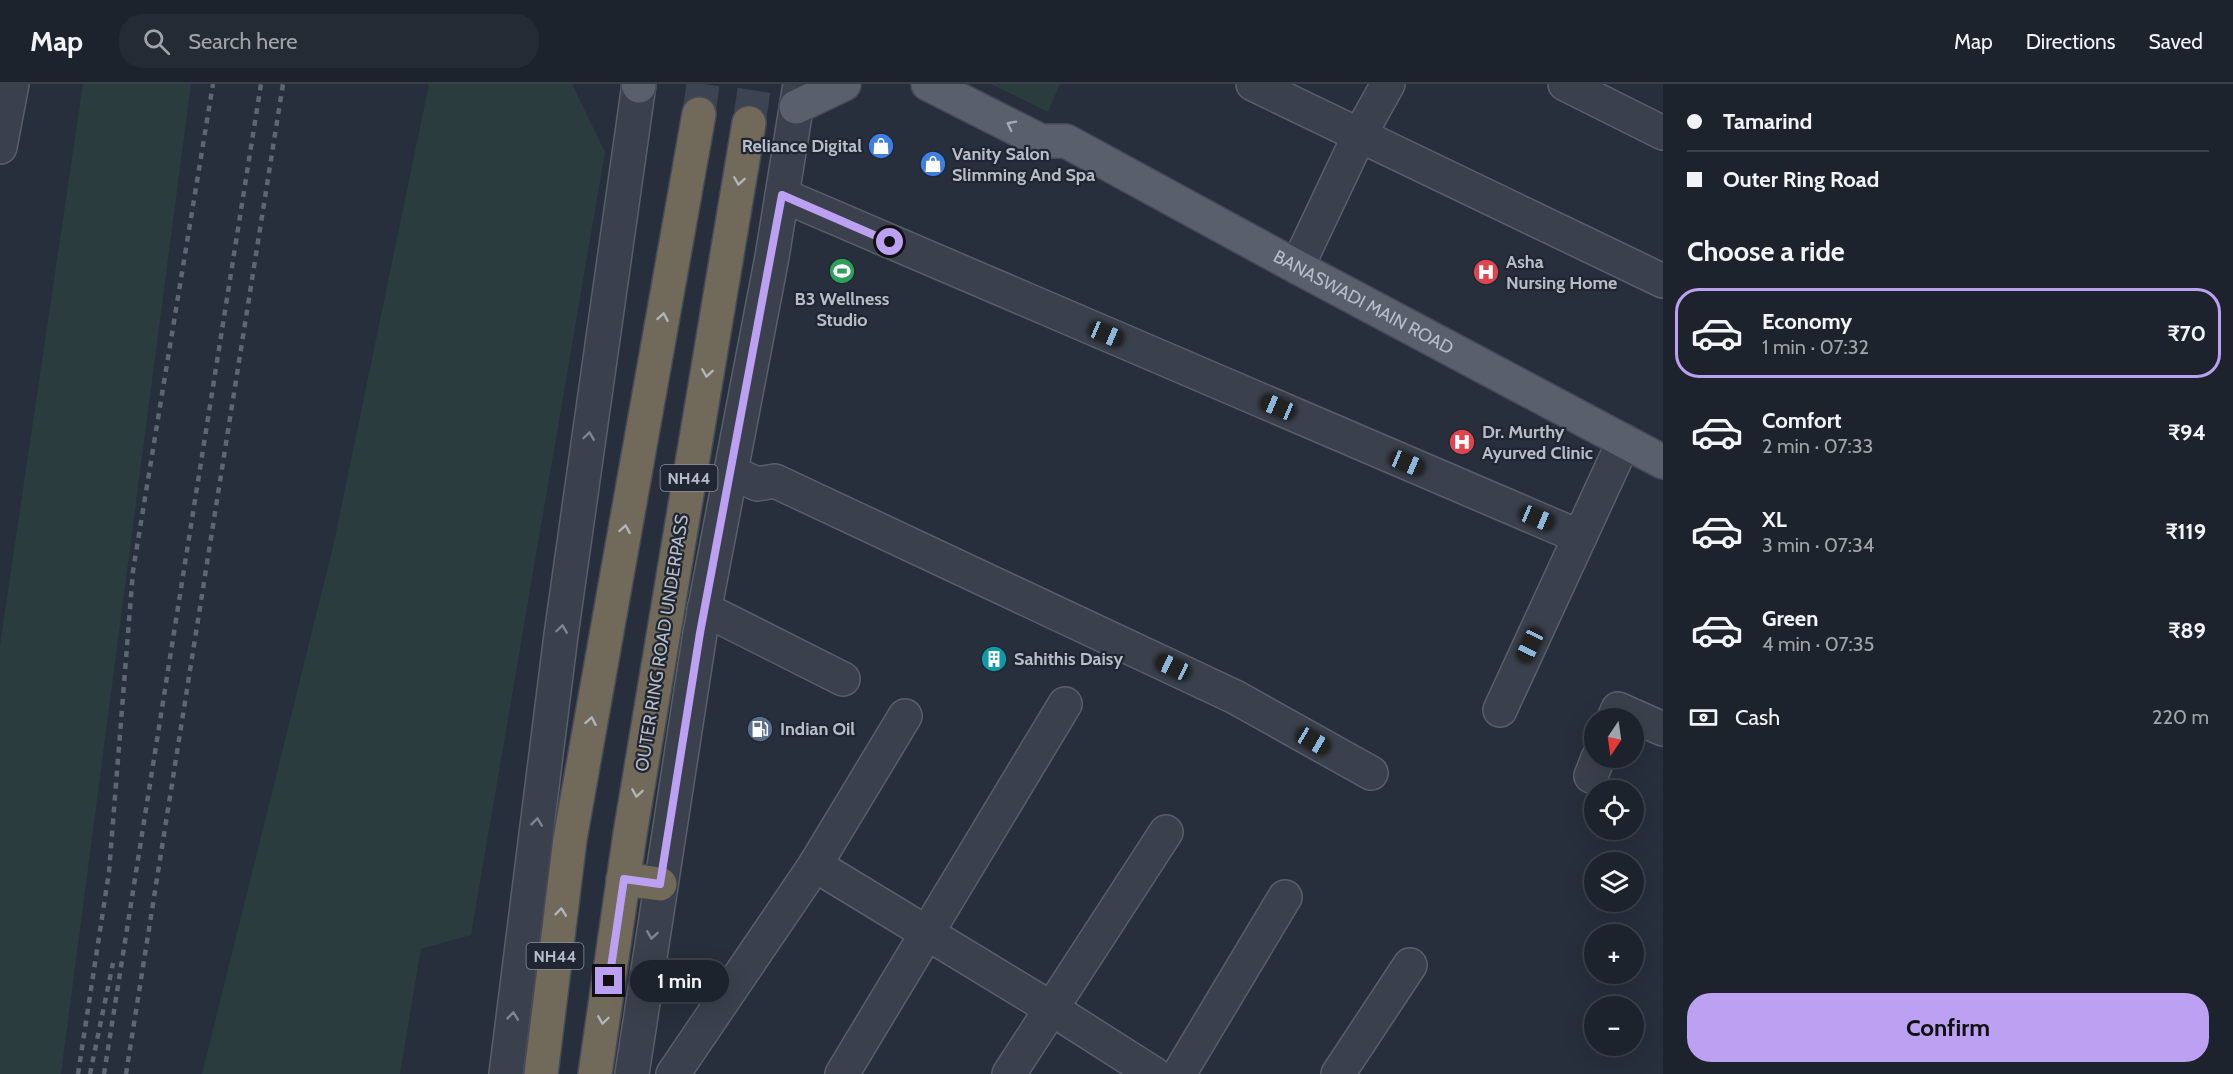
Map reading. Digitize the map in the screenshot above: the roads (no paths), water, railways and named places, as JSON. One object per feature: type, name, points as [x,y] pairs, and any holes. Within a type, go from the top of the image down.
[{"type":"highway","name":"NH44","points":[[541,1074],[570,839],[699,114]]},
{"type":"highway","name":"OUTER RING ROAD UNDERPASS","points":[[624,879],[749,123]]},
{"type":"highway","name":"NH44","points":[[595,1074],[624,879]]},
{"type":"highway","points":[[624,879],[660,884]]},
{"type":"main road","points":[[798,95],[844,84]]},
{"type":"main road","name":"BANASWADI MAIN ROAD","points":[[928,84],[1041,141],[1066,141],[1663,462]]},
{"type":"main road","name":"BANASWADI MAIN ROAD","points":[[976,84],[1054,122],[1066,141]]},
{"type":"street","points":[[0,147],[12,84]]},
{"type":"street","points":[[1252,84],[1663,281]]},
{"type":"street","points":[[1297,267],[1359,136],[1388,84]]},
{"type":"street","points":[[1565,84],[1663,133]]},
{"type":"street","points":[[506,1074],[561,635],[639,85]]},
{"type":"street","points":[[632,1074],[704,609],[782,195],[798,95]]},
{"type":"street","points":[[782,195],[1580,537]]},
{"type":"street","points":[[1500,710],[1624,441]]},
{"type":"street","points":[[730,472],[757,484],[775,481],[1225,692],[1371,773]]},
{"type":"street","points":[[704,609],[843,679]]},
{"type":"street","points":[[842,1074],[1065,704]]},
{"type":"street","points":[[673,1074],[815,865],[905,716]]},
{"type":"street","points":[[1644,721],[1663,729]]},
{"type":"street","points":[[1009,1074],[1166,832]]},
{"type":"street","points":[[815,865],[1052,1009],[1154,1074]]},
{"type":"street","points":[[1179,1074],[1285,897]]},
{"type":"street","points":[[1338,1074],[1410,965]]},
{"type":"tunnel","points":[[699,114],[703,84]]},
{"type":"tunnel","points":[[749,123],[755,84]]},
{"type":"railway","points":[[78,1074],[109,872],[133,571],[213,84]]},
{"type":"railway","points":[[104,1074],[261,84]]},
{"type":"railway","points":[[126,1074],[283,84]]},
{"type":"railway","points":[[90,1074],[113,963]]},
{"type":"place","name":"Reliance Digital","points":[[881,146]]},
{"type":"place","name":"Vanity Salon Slimming And Spa","points":[[933,164]]},
{"type":"place","name":"B3 Wellness Studio","points":[[842,271]]},
{"type":"place","name":"Asha Nursing Home","points":[[1486,272]]},
{"type":"place","name":"Dr. Murthy Ayurved Clinic","points":[[1462,442]]},
{"type":"place","name":"Sahithis Daisy","points":[[994,659]]},
{"type":"place","name":"Indian Oil","points":[[760,729]]}]
